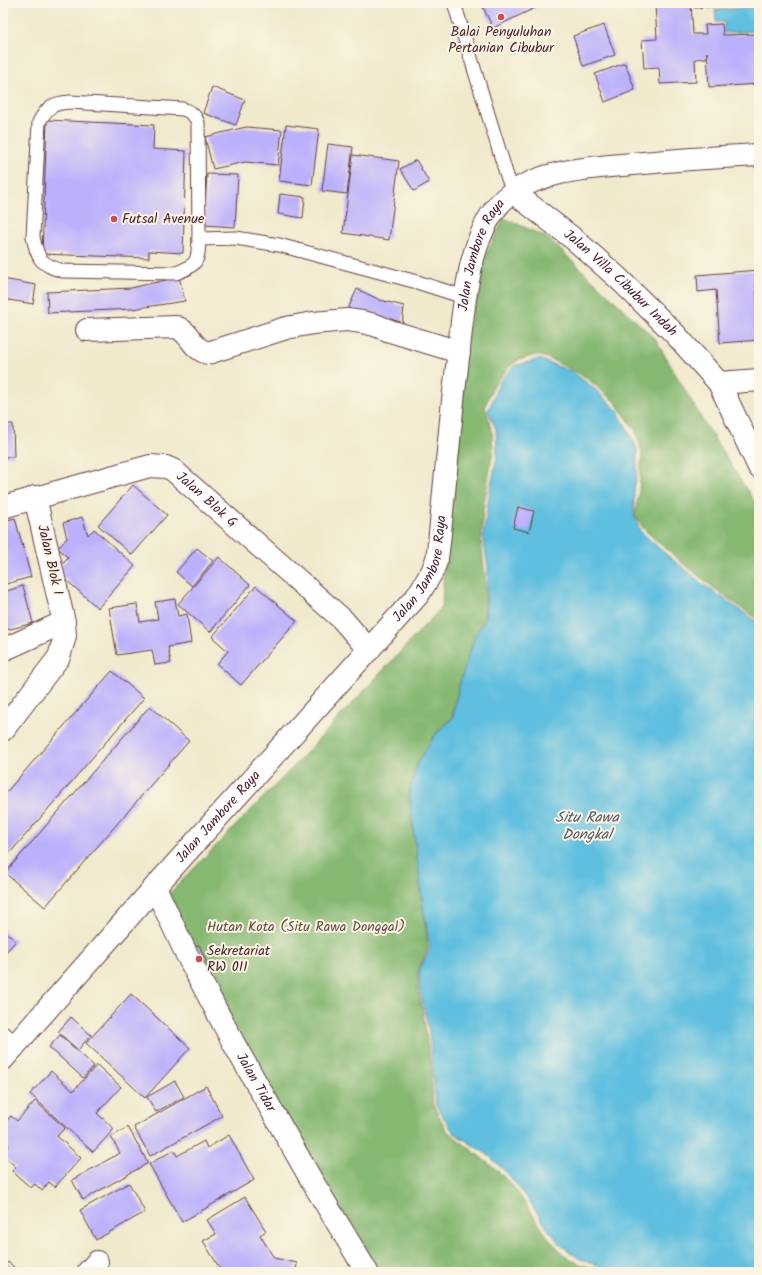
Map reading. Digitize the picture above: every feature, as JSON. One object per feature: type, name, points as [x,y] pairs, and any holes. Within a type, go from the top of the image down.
[{"type":"street","name":"Jalan Jambore Raya","points":[[7,1048],[418,595],[432,572],[436,559],[464,297],[473,261],[486,224],[492,213],[504,199],[513,192],[544,178],[592,168],[672,160],[759,154]]},
{"type":"street","name":"Jalan Villa Cibubur Indah","points":[[513,192],[575,240],[618,278],[675,334],[719,383],[759,467]]},
{"type":"street","points":[[87,330],[176,327],[182,329],[201,351],[208,353],[286,328],[313,323],[347,320],[375,325],[390,332],[458,356]]},
{"type":"street","points":[[719,383],[759,380]]},
{"type":"street","name":"Jalan Blok G","points":[[3,507],[150,466],[166,467],[179,475],[342,619],[368,650]]},
{"type":"street","name":"Jalan Blok I","points":[[3,730],[59,657],[65,636],[64,622],[36,497]]},
{"type":"street","points":[[3,650],[64,622]]},
{"type":"street","name":"Jalan Tidar","points":[[155,886],[186,953],[234,1044],[312,1181],[367,1272]]},
{"type":"lane","points":[[454,3],[513,192]]},
{"type":"lane","points":[[70,102],[183,109],[193,114],[198,123],[199,239],[198,257],[194,263],[184,270],[176,273],[63,271],[48,266],[40,260],[33,237],[39,122],[44,113],[51,106],[70,102]]},
{"type":"lane","points":[[199,239],[236,238],[279,245],[417,282],[464,297]]},
{"type":"green space","name":"Hutan Kota (Situ Rawa Donggal)","points":[[504,218],[548,238],[655,339],[703,421],[759,509],[759,620],[726,597],[685,565],[648,533],[641,525],[635,515],[639,492],[642,452],[635,429],[614,401],[584,376],[548,358],[536,355],[518,360],[509,367],[494,385],[485,406],[492,431],[493,451],[483,511],[481,539],[485,578],[485,620],[475,636],[463,673],[452,718],[435,734],[417,765],[409,793],[428,947],[418,972],[418,989],[431,1068],[433,1105],[447,1131],[497,1170],[516,1190],[547,1236],[563,1254],[579,1264],[604,1272],[366,1272],[310,1189],[168,895],[295,765],[442,607],[451,422],[481,265]]},
{"type":"water","points":[[759,7],[759,31],[724,33],[724,22],[716,22],[715,10]]},
{"type":"water","name":"Situ Rawa Dongkal","points":[[539,359],[573,372],[597,391],[618,411],[637,448],[634,515],[640,531],[704,585],[759,623],[759,1272],[617,1272],[580,1259],[562,1246],[547,1228],[532,1205],[508,1174],[488,1155],[454,1133],[436,1106],[429,1031],[420,990],[419,972],[430,947],[423,906],[409,793],[417,765],[435,735],[453,718],[455,703],[463,673],[475,636],[485,620],[488,568],[483,536],[490,489],[497,457],[496,429],[488,411],[500,381],[514,366]]},
{"type":"building","name":"Balai Penyuluhan Pertanian Cibubur","points":[[481,3],[535,3],[537,7],[493,28]]},
{"type":"building","points":[[655,3],[691,3],[693,34],[706,34],[705,25],[722,24],[723,35],[759,34],[759,84],[709,87],[707,52],[706,58],[695,59],[696,82],[660,84],[659,67],[644,68],[642,40],[657,39]]},
{"type":"building","points":[[694,3],[723,3],[723,6],[695,8]]},
{"type":"building","points":[[604,25],[615,55],[583,66],[573,36]]},
{"type":"building","points":[[625,63],[635,90],[605,102],[595,74]]},
{"type":"building","points":[[212,87],[245,100],[236,125],[203,113]]},
{"type":"building","name":"Futsal Avenue","points":[[47,120],[154,125],[153,149],[186,151],[183,253],[149,251],[149,258],[42,254]]},
{"type":"building","points":[[286,125],[319,129],[312,185],[279,181]]},
{"type":"building","points":[[246,127],[282,130],[278,165],[245,162],[213,169],[205,137]]},
{"type":"building","points":[[328,144],[353,147],[347,194],[322,191]]},
{"type":"building","points":[[353,155],[399,161],[389,240],[343,233]]},
{"type":"building","points":[[416,160],[429,182],[414,191],[400,169]]},
{"type":"building","points":[[207,174],[238,175],[235,227],[204,225]]},
{"type":"building","points":[[280,194],[305,197],[303,218],[278,214]]},
{"type":"building","points":[[759,270],[759,286],[756,286],[759,340],[720,343],[716,290],[698,292],[697,275]]},
{"type":"building","points":[[179,277],[185,301],[132,309],[48,313],[47,292],[131,288]]},
{"type":"building","points":[[3,279],[36,285],[33,304],[3,299]]},
{"type":"building","points":[[357,289],[380,300],[404,306],[402,327],[348,309]]},
{"type":"building","points":[[3,424],[13,424],[14,457],[3,457]]},
{"type":"building","points":[[133,485],[167,515],[132,555],[98,525]]},
{"type":"building","points":[[518,507],[534,511],[529,532],[513,528]]},
{"type":"building","points":[[82,517],[88,535],[94,529],[135,566],[98,608],[56,571],[68,558],[58,548],[67,538],[63,523]]},
{"type":"building","points":[[15,518],[31,577],[3,585],[3,521]]},
{"type":"building","points":[[197,548],[213,561],[192,586],[176,572]]},
{"type":"building","points":[[219,557],[250,585],[210,632],[178,604]]},
{"type":"building","points":[[23,586],[33,623],[3,631],[3,592]]},
{"type":"building","points":[[256,586],[297,621],[241,685],[217,664],[228,651],[212,637]]},
{"type":"building","points":[[175,599],[178,616],[187,614],[191,643],[168,647],[171,663],[155,665],[152,650],[117,655],[109,608],[137,604],[140,622],[158,619],[155,602]]},
{"type":"building","points":[[112,671],[144,698],[3,861],[3,796]]},
{"type":"building","points":[[150,706],[189,741],[45,907],[5,873]]},
{"type":"building","points":[[3,930],[16,941],[3,955]]},
{"type":"building","name":"Sekretariat RW 011","points":[[199,945],[209,968],[198,973],[188,950]]},
{"type":"building","points":[[131,994],[190,1048],[145,1098],[86,1043]]},
{"type":"building","points":[[71,1017],[91,1035],[78,1050],[58,1032]]},
{"type":"building","points":[[60,1035],[94,1066],[83,1078],[49,1047]]},
{"type":"building","points":[[97,1065],[121,1087],[97,1113],[114,1129],[93,1152],[30,1094],[51,1071],[73,1091]]},
{"type":"building","points":[[175,1081],[184,1097],[156,1112],[147,1097]]},
{"type":"building","points":[[206,1086],[222,1116],[150,1156],[134,1127]]},
{"type":"building","points":[[35,1101],[65,1128],[57,1136],[81,1158],[55,1187],[49,1182],[42,1191],[35,1184],[31,1188],[12,1171],[16,1167],[3,1155],[3,1152],[9,1145],[3,1140],[6,1137],[3,1134],[3,1125],[11,1116],[17,1121]]},
{"type":"building","points":[[128,1127],[148,1163],[83,1200],[72,1180],[120,1153],[111,1137]]},
{"type":"building","points":[[229,1135],[254,1180],[182,1222],[149,1164],[174,1150],[177,1156],[204,1141],[207,1148]]},
{"type":"building","points":[[129,1183],[145,1212],[96,1240],[80,1210]]},
{"type":"building","points":[[245,1197],[266,1231],[260,1235],[274,1258],[297,1263],[296,1272],[222,1272],[203,1241],[216,1234],[207,1220]]},
{"type":"building","points":[[8,1262],[20,1272],[3,1272],[3,1268]]},
{"type":"place","name":"Balai Penyuluhan Pertanian Cibubur","points":[[501,17]]},
{"type":"place","name":"Futsal Avenue","points":[[114,219]]},
{"type":"place","name":"Sekretariat RW 011","points":[[199,959]]}]
